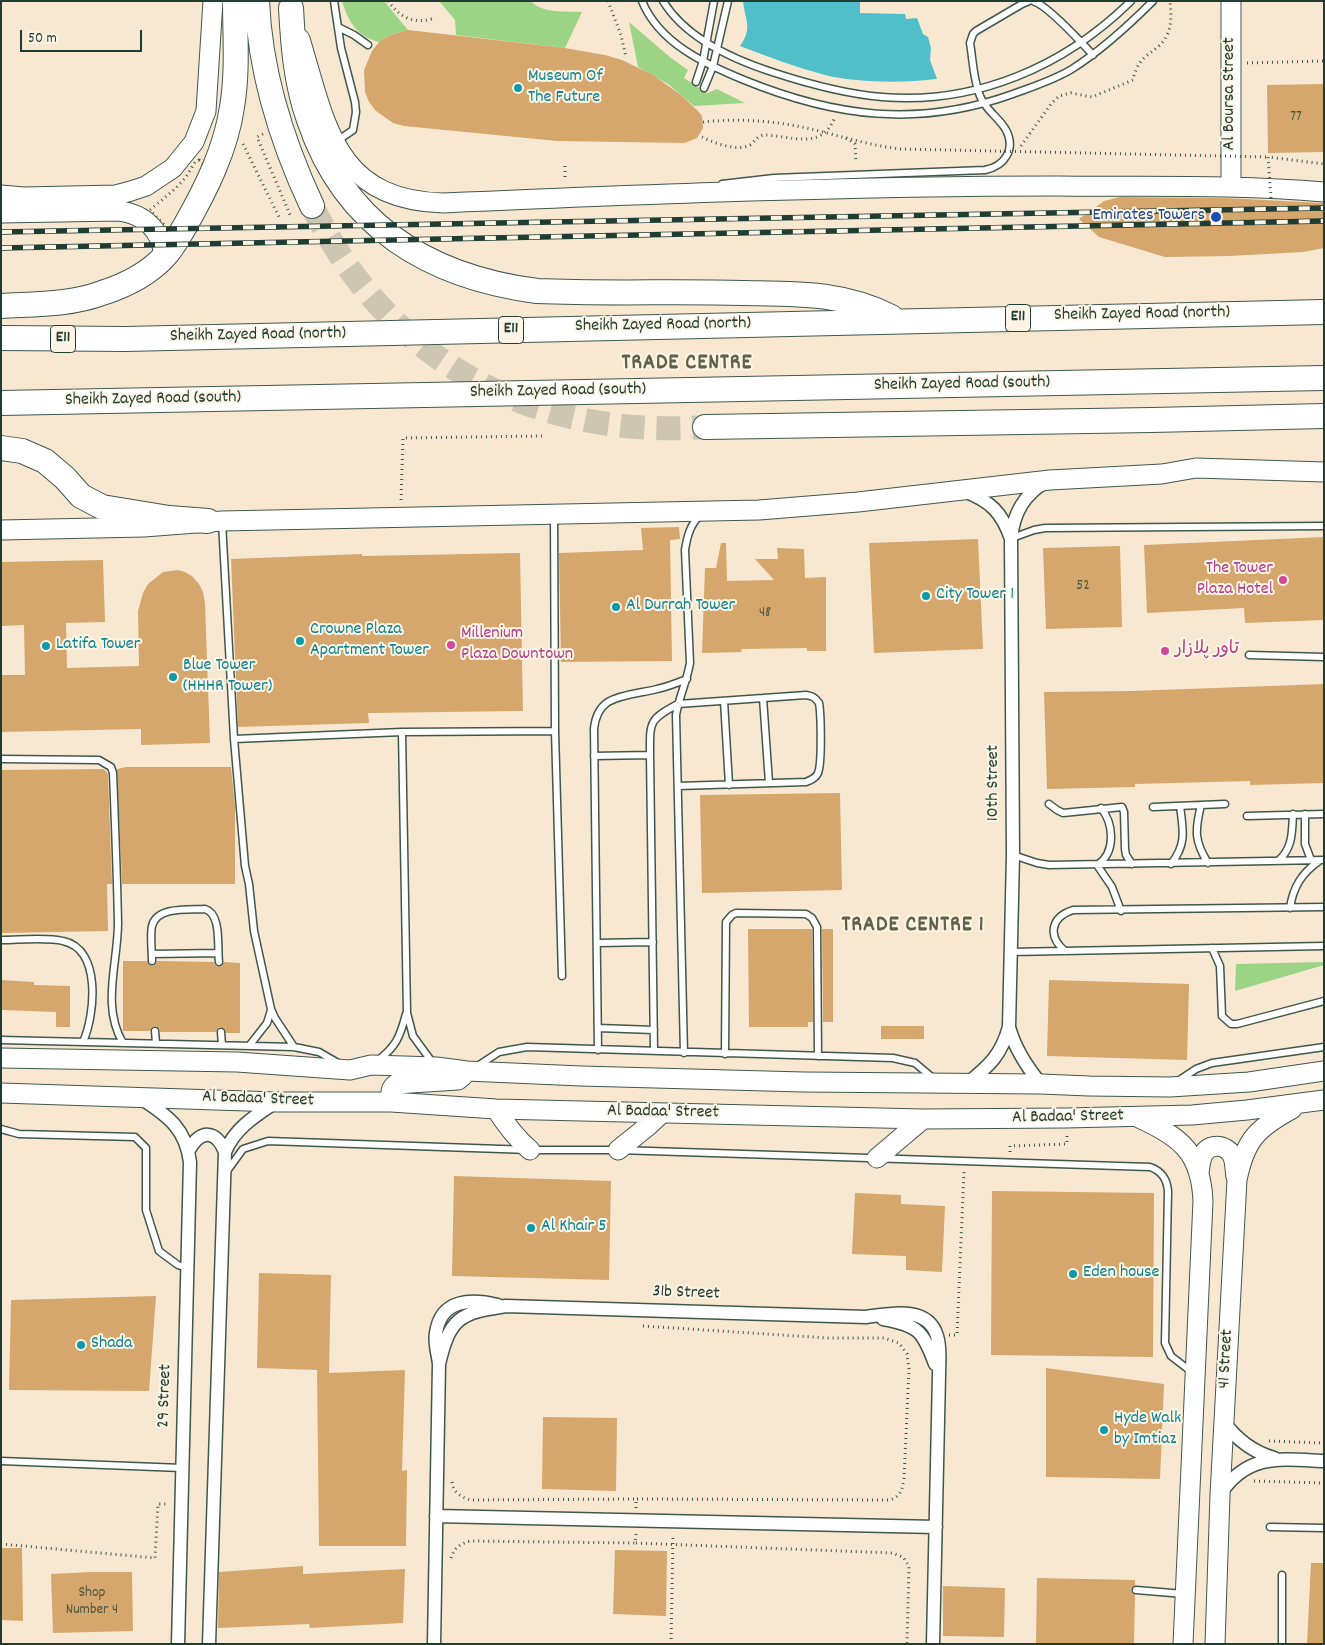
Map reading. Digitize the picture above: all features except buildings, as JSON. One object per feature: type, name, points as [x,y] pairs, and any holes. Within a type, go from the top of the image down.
[{"type":"highway","points":[[1,306],[68,302],[102,294],[133,280],[164,257],[180,234],[207,185],[227,131],[234,85],[235,1]]},
{"type":"highway","points":[[257,1],[263,52],[276,113],[287,147],[312,206]]},
{"type":"highway","points":[[291,5],[293,38],[302,98],[308,119],[326,160],[350,197],[367,215],[405,247],[426,260],[472,278],[516,288],[559,292],[680,291],[812,294],[864,305],[897,320]]},
{"type":"highway","name":"Sheikh Zayed Road (north)","points":[[1,338],[145,339],[897,320],[1324,312]]},
{"type":"highway","name":"Sheikh Zayed Road (south)","points":[[1,403],[1324,378]]},
{"type":"highway","points":[[705,427],[1324,416]]},
{"type":"highway","points":[[1,448],[22,451],[45,462],[65,478],[81,496],[102,507],[170,518],[215,521]]},
{"type":"street","points":[[1,195],[24,197],[116,195],[146,186],[173,168],[194,142],[206,111],[214,1]]},
{"type":"street","name":"Al Boursa Street","points":[[1231,1],[1231,186]]},
{"type":"street","points":[[291,5],[324,118],[334,143],[354,169],[369,182],[386,192],[404,199],[443,203],[690,192],[998,186],[1231,186],[1324,192]]},
{"type":"street","points":[[1,213],[118,211],[134,214],[147,222],[158,234],[164,249],[164,257]]},
{"type":"street","points":[[1,530],[144,526],[215,521],[704,512],[817,506],[958,489],[1050,480],[1162,474],[1196,468],[1324,472]]},
{"type":"street","name":"10th Street","points":[[968,1083],[994,1060],[1004,1044],[1009,1026],[1013,855],[1011,539],[1013,523],[1019,508],[1033,491],[1050,480]]},
{"type":"street","name":"10th Street","points":[[958,489],[979,496],[988,502],[1002,519],[1011,539]]},
{"type":"street","name":"10th Street","points":[[1009,1026],[1024,1062],[1041,1084]]},
{"type":"street","name":"Al Badaa' Street","points":[[1,1058],[237,1062],[350,1070],[372,1065],[436,1067],[469,1071],[784,1082],[1170,1087],[1249,1082],[1324,1071]]},
{"type":"street","points":[[391,1102],[390,1092],[396,1084],[458,1080],[469,1071]]},
{"type":"street","name":"Al Badaa' Street","points":[[1,1093],[276,1102],[391,1102],[496,1109],[923,1119],[1136,1117],[1247,1110],[1324,1100]]},
{"type":"street","name":"29 Street","points":[[140,1097],[168,1117],[184,1137],[189,1150],[190,1162],[178,1644]]},
{"type":"street","points":[[209,1644],[226,1152],[231,1140],[249,1119],[276,1102]]},
{"type":"street","name":"41 Street","points":[[1215,1644],[1220,1495],[1237,1180],[1243,1155],[1257,1133],[1278,1116],[1302,1104]]},
{"type":"street","points":[[496,1109],[511,1131],[530,1150]]},
{"type":"street","points":[[618,1150],[662,1113]]},
{"type":"street","name":"41 Street","points":[[1136,1117],[1172,1135],[1190,1154],[1202,1181],[1203,1201],[1196,1375],[1183,1644]]},
{"type":"street","points":[[877,1158],[923,1119]]},
{"type":"street","points":[[189,1150],[198,1138],[205,1134],[213,1135],[219,1140],[226,1152]]},
{"type":"street","points":[[1199,1173],[1204,1153],[1212,1147],[1222,1146],[1233,1157],[1237,1180]]},
{"type":"street","name":"31b Street","points":[[434,1644],[439,1364],[436,1333],[446,1311],[460,1302],[476,1300],[506,1306],[866,1317],[909,1313],[923,1318],[937,1334],[939,1375],[933,1644]]},
{"type":"street","name":"31b Street","points":[[866,1317],[904,1323],[918,1331],[928,1344],[939,1375]]},
{"type":"street","points":[[1224,1422],[1241,1442],[1264,1455],[1277,1459]]},
{"type":"street","points":[[1220,1495],[1238,1473],[1256,1463],[1277,1459],[1324,1461]]},
{"type":"street","points":[[436,1516],[936,1527]]},
{"type":"lane","points":[[334,1],[356,112],[353,130],[334,143]]},
{"type":"lane","points":[[642,1],[649,15],[665,34],[679,46],[713,66],[749,82],[794,97],[838,109],[889,115],[916,115],[954,111],[984,104],[1036,86],[1070,70],[1092,55],[1117,36],[1153,1]]},
{"type":"lane","points":[[663,1],[678,22],[688,31],[741,60],[805,82],[852,93],[904,98],[943,96],[978,89],[1018,77],[1040,67],[1082,42],[1102,28],[1132,1]]},
{"type":"lane","points":[[696,82],[704,61],[714,1]]},
{"type":"lane","points":[[704,88],[718,48],[728,1]]},
{"type":"lane","points":[[690,192],[723,183],[757,178],[992,169],[1006,158],[1010,143],[1006,129],[984,104],[978,89],[970,43],[973,34],[1022,4],[1031,1],[1041,6],[1082,42],[1092,55]]},
{"type":"lane","points":[[338,26],[368,45]]},
{"type":"lane","points":[[684,1052],[676,715],[690,663],[685,550],[688,534],[692,526],[704,512]]},
{"type":"lane","points":[[554,514],[555,731],[562,976]]},
{"type":"lane","points":[[215,521],[245,866],[254,931],[271,1009],[294,1047]]},
{"type":"lane","points":[[1011,539],[1045,528],[1324,526]]},
{"type":"lane","points":[[1249,655],[1324,657]]},
{"type":"lane","points":[[598,1050],[595,718],[600,709],[608,702],[666,687],[687,679]]},
{"type":"lane","points":[[654,1052],[650,754],[650,730],[653,720],[661,712],[678,704],[764,698],[811,696],[816,698],[820,708],[820,767],[816,777],[806,782],[678,786]]},
{"type":"lane","points":[[764,698],[769,784]]},
{"type":"lane","points":[[724,700],[728,785]]},
{"type":"lane","points":[[234,739],[402,732],[555,731]]},
{"type":"lane","points":[[402,732],[407,1013],[410,1031],[416,1042],[436,1067]]},
{"type":"lane","points":[[594,756],[650,754]]},
{"type":"lane","points":[[1,760],[99,760],[110,767],[113,773],[118,928],[111,1003],[114,1024],[123,1043]]},
{"type":"lane","points":[[1049,804],[1063,812],[1119,806],[1124,809],[1125,850],[1132,864]]},
{"type":"lane","points":[[1153,807],[1224,804]]},
{"type":"lane","points":[[1201,805],[1196,823],[1196,839],[1208,863]]},
{"type":"lane","points":[[1171,864],[1180,851],[1183,838],[1180,806]]},
{"type":"lane","points":[[1098,865],[1105,859],[1110,846],[1110,826],[1101,808]]},
{"type":"lane","points":[[1278,861],[1290,845],[1293,814]]},
{"type":"lane","points":[[1305,814],[1305,844],[1311,860]]},
{"type":"lane","points":[[1247,816],[1324,814]]},
{"type":"lane","points":[[1013,855],[1049,865],[1322,860]]},
{"type":"lane","points":[[1290,908],[1292,896],[1302,875],[1322,860]]},
{"type":"lane","points":[[1098,865],[1112,887],[1121,911]]},
{"type":"lane","points":[[1065,951],[1058,945],[1054,937],[1054,928],[1057,919],[1064,913],[1073,910],[1121,911],[1324,907]]},
{"type":"lane","points":[[152,961],[152,927],[158,916],[169,912],[205,910],[210,911],[216,918],[218,962]]},
{"type":"lane","points":[[725,1054],[726,922],[732,915],[736,914],[806,914],[812,918],[816,927],[818,1056]]},
{"type":"lane","points":[[1,940],[63,940],[73,944],[82,951],[88,961],[92,1004],[90,1024],[83,1042]]},
{"type":"lane","points":[[597,943],[652,942]]},
{"type":"lane","points":[[1010,952],[1324,946]]},
{"type":"lane","points":[[1212,948],[1220,966],[1222,1016],[1231,1024],[1324,1001]]},
{"type":"lane","points":[[152,954],[218,953]]},
{"type":"lane","points":[[249,1046],[267,1023],[271,1009]]},
{"type":"lane","points":[[372,1065],[387,1054],[396,1043],[402,1031],[407,1013]]},
{"type":"lane","points":[[598,1028],[654,1030]]},
{"type":"lane","points":[[155,1032],[156,1043]]},
{"type":"lane","points":[[222,1032],[222,1045]]},
{"type":"lane","points":[[1,1040],[294,1047],[319,1052],[350,1070]]},
{"type":"lane","points":[[469,1071],[499,1052],[518,1048],[684,1052],[901,1059],[920,1067],[939,1083]]},
{"type":"lane","points":[[1170,1087],[1196,1069],[1212,1064],[1324,1048]]},
{"type":"lane","points":[[1,1129],[20,1134],[135,1137],[146,1148],[146,1210],[159,1251],[178,1265],[187,1268]]},
{"type":"lane","points":[[224,1176],[243,1149],[268,1141],[530,1150],[618,1150],[1144,1166],[1156,1169],[1162,1173],[1168,1191],[1165,1344],[1171,1356],[1196,1375]]},
{"type":"lane","points":[[1,1461],[182,1468]]},
{"type":"lane","points":[[1270,1527],[1324,1528]]},
{"type":"lane","points":[[1282,1575],[1282,1644]]},
{"type":"lane","points":[[1136,1590],[1185,1594]]},
{"type":"path","points":[[388,1],[396,11],[409,19],[417,21],[432,19]]},
{"type":"path","points":[[608,1],[621,35],[626,57]]},
{"type":"path","points":[[1016,152],[1051,104],[1060,96],[1071,93],[1092,97],[1133,80],[1140,62],[1160,45],[1168,33],[1171,24],[1170,1]]},
{"type":"path","points":[[1231,63],[1324,61]]},
{"type":"path","points":[[703,122],[729,120],[775,123],[813,129],[878,146],[913,150],[1268,157],[1324,164]]},
{"type":"path","points":[[227,131],[239,140],[248,152],[279,217]]},
{"type":"path","points":[[702,137],[718,143],[744,147],[752,144],[763,135],[804,139],[817,137],[826,131]]},
{"type":"path","points":[[846,138],[855,144],[856,163]]},
{"type":"path","points":[[1268,157],[1271,198]]},
{"type":"path","points":[[565,164],[565,177]]},
{"type":"path","points":[[401,517],[403,438],[542,436]]},
{"type":"path","points":[[1011,1162],[1010,1146],[1067,1144],[1066,1118]]},
{"type":"path","points":[[937,1334],[957,1335],[965,1160]]},
{"type":"path","points":[[452,1476],[452,1486],[460,1496],[470,1500],[890,1500],[897,1498],[902,1491],[909,1369],[907,1354],[899,1343],[884,1338],[828,1338],[636,1326]]},
{"type":"path","points":[[1260,1440],[1324,1443]]},
{"type":"path","points":[[1246,1484],[1252,1481],[1324,1483]]},
{"type":"path","points":[[635,1543],[636,1499]]},
{"type":"path","points":[[1,1544],[155,1558],[158,1504],[181,1504]]},
{"type":"path","points":[[671,1644],[674,1522]]},
{"type":"path","points":[[450,1560],[453,1552],[460,1544],[470,1541],[635,1543],[673,1546],[892,1553],[903,1557],[909,1566],[907,1644]]},
{"type":"green space","points":[[342,1],[384,1],[408,30],[388,36],[379,42],[371,40],[354,27]]},
{"type":"green space","points":[[439,1],[531,1],[548,10],[582,12],[565,48],[456,35],[455,20]]},
{"type":"green space","points":[[629,22],[688,70],[684,78],[707,93],[717,89],[745,103],[694,106],[668,84],[638,67]]},
{"type":"green space","points":[[1324,962],[1324,965],[1235,991],[1236,964]]},
{"type":"water","points":[[743,1],[860,1],[860,13],[905,14],[906,19],[917,18],[923,34],[928,37],[931,48],[930,60],[937,79],[881,82],[838,78],[793,65],[740,46],[747,29]]},
{"type":"tunnel","points":[[312,206],[346,265],[393,320],[431,352],[471,378],[514,399],[559,414],[606,424],[655,428],[705,427]]},
{"type":"railway","points":[[1,232],[1324,208]]},
{"type":"railway","points":[[1,248],[1324,221]]},
{"type":"place","name":"Museum Of The Future","points":[[518,88]]},
{"type":"place","name":"Emirates Towers","points":[[1216,217]]},
{"type":"place","name":"The Tower Plaza Hotel","points":[[1283,580]]},
{"type":"place","name":"City Tower 1","points":[[926,596]]},
{"type":"place","name":"Al Durrah Tower","points":[[616,607]]},
{"type":"place","name":"Crowne Plaza Apartment Tower","points":[[300,641]]},
{"type":"place","name":"Millenium Plaza Downtown","points":[[451,645]]},
{"type":"place","name":"Latifa Tower","points":[[46,646]]},
{"type":"place","name":"تاور پلازار","points":[[1165,651]]},
{"type":"place","name":"Blue Tower (HHHR Tower)","points":[[173,677]]},
{"type":"place","name":"Al Khair 5","points":[[531,1228]]},
{"type":"place","name":"Eden house","points":[[1073,1274]]},
{"type":"place","name":"Shada","points":[[81,1345]]},
{"type":"place","name":"Hyde Walk by Imtiaz","points":[[1104,1430]]},
{"type":"district","name":"TRADE CENTRE","points":[[687,365]]},
{"type":"district","name":"TRADE CENTRE 1","points":[[913,927]]}]
